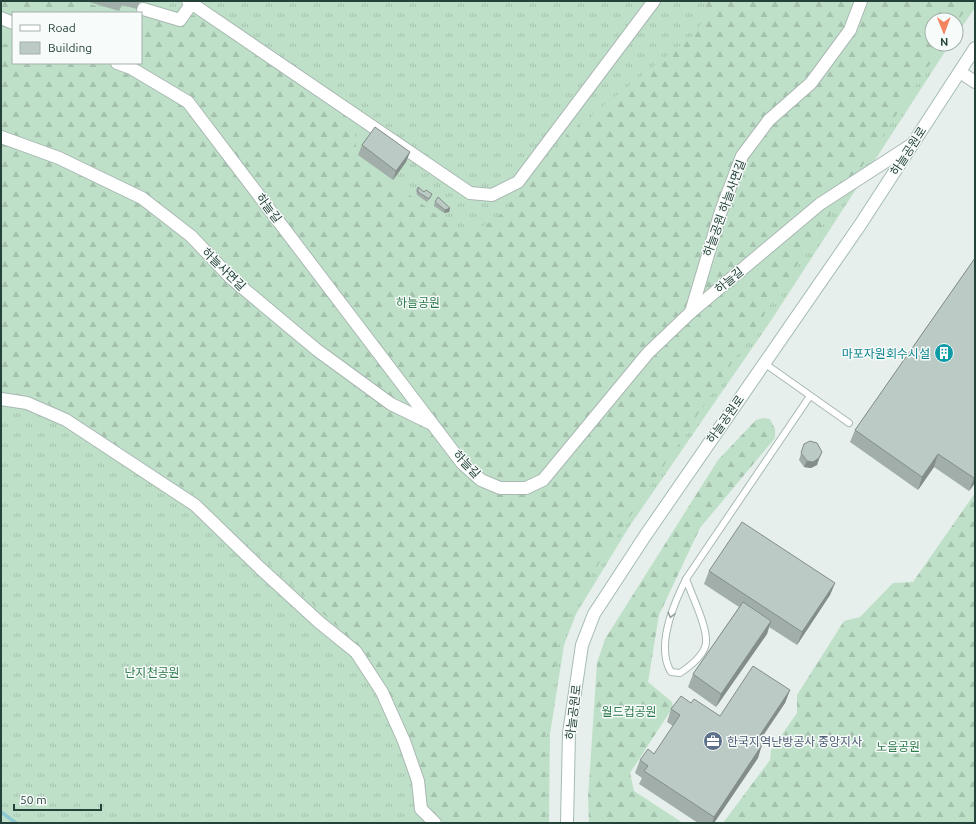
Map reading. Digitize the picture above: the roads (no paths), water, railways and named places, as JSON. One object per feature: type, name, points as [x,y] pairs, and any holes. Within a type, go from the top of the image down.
[{"type":"street","points":[[143,9],[180,20],[190,2],[470,193],[492,195],[518,182],[654,1]]},
{"type":"street","name":"하늘공원 하늘사면길","points":[[691,312],[719,219],[742,156],[769,120],[811,83],[850,30],[861,1]]},
{"type":"street","points":[[1,18],[12,23]]},
{"type":"street","name":"하늘공원로","points":[[567,823],[568,733],[582,645],[594,614],[645,536],[860,225],[975,48]]},
{"type":"street","name":"하늘길","points":[[120,64],[131,68],[188,102],[462,462],[481,480],[500,488],[526,488],[543,480],[648,353],[691,312],[820,204],[911,145]]},
{"type":"street","points":[[960,72],[975,82]]},
{"type":"street","name":"하늘사면길","points":[[1,137],[59,158],[142,198],[191,236],[232,279],[317,350],[390,404],[433,425]]},
{"type":"street","points":[[1,399],[27,403],[66,420],[195,505],[271,578],[356,652],[382,692],[404,741],[418,781],[421,809],[435,823]]},
{"type":"lane","points":[[764,363],[849,423]]},
{"type":"lane","points":[[686,579],[706,636],[706,646],[688,668],[680,673],[671,672],[666,665],[666,641],[670,612],[686,579],[810,396]]},
{"type":"waterway","points":[[1,812],[16,823]]},
{"type":"place","name":"마포자원회수시설","points":[[944,353]]},
{"type":"place","name":"한국지역난방공사 중앙지사","points":[[713,741]]},
{"type":"park label","name":"하늘공원","points":[[418,302]]},
{"type":"park label","name":"난지천공원","points":[[152,672]]},
{"type":"park label","name":"월드컵공원","points":[[629,711]]},
{"type":"park label","name":"노을공원","points":[[898,746]]}]
